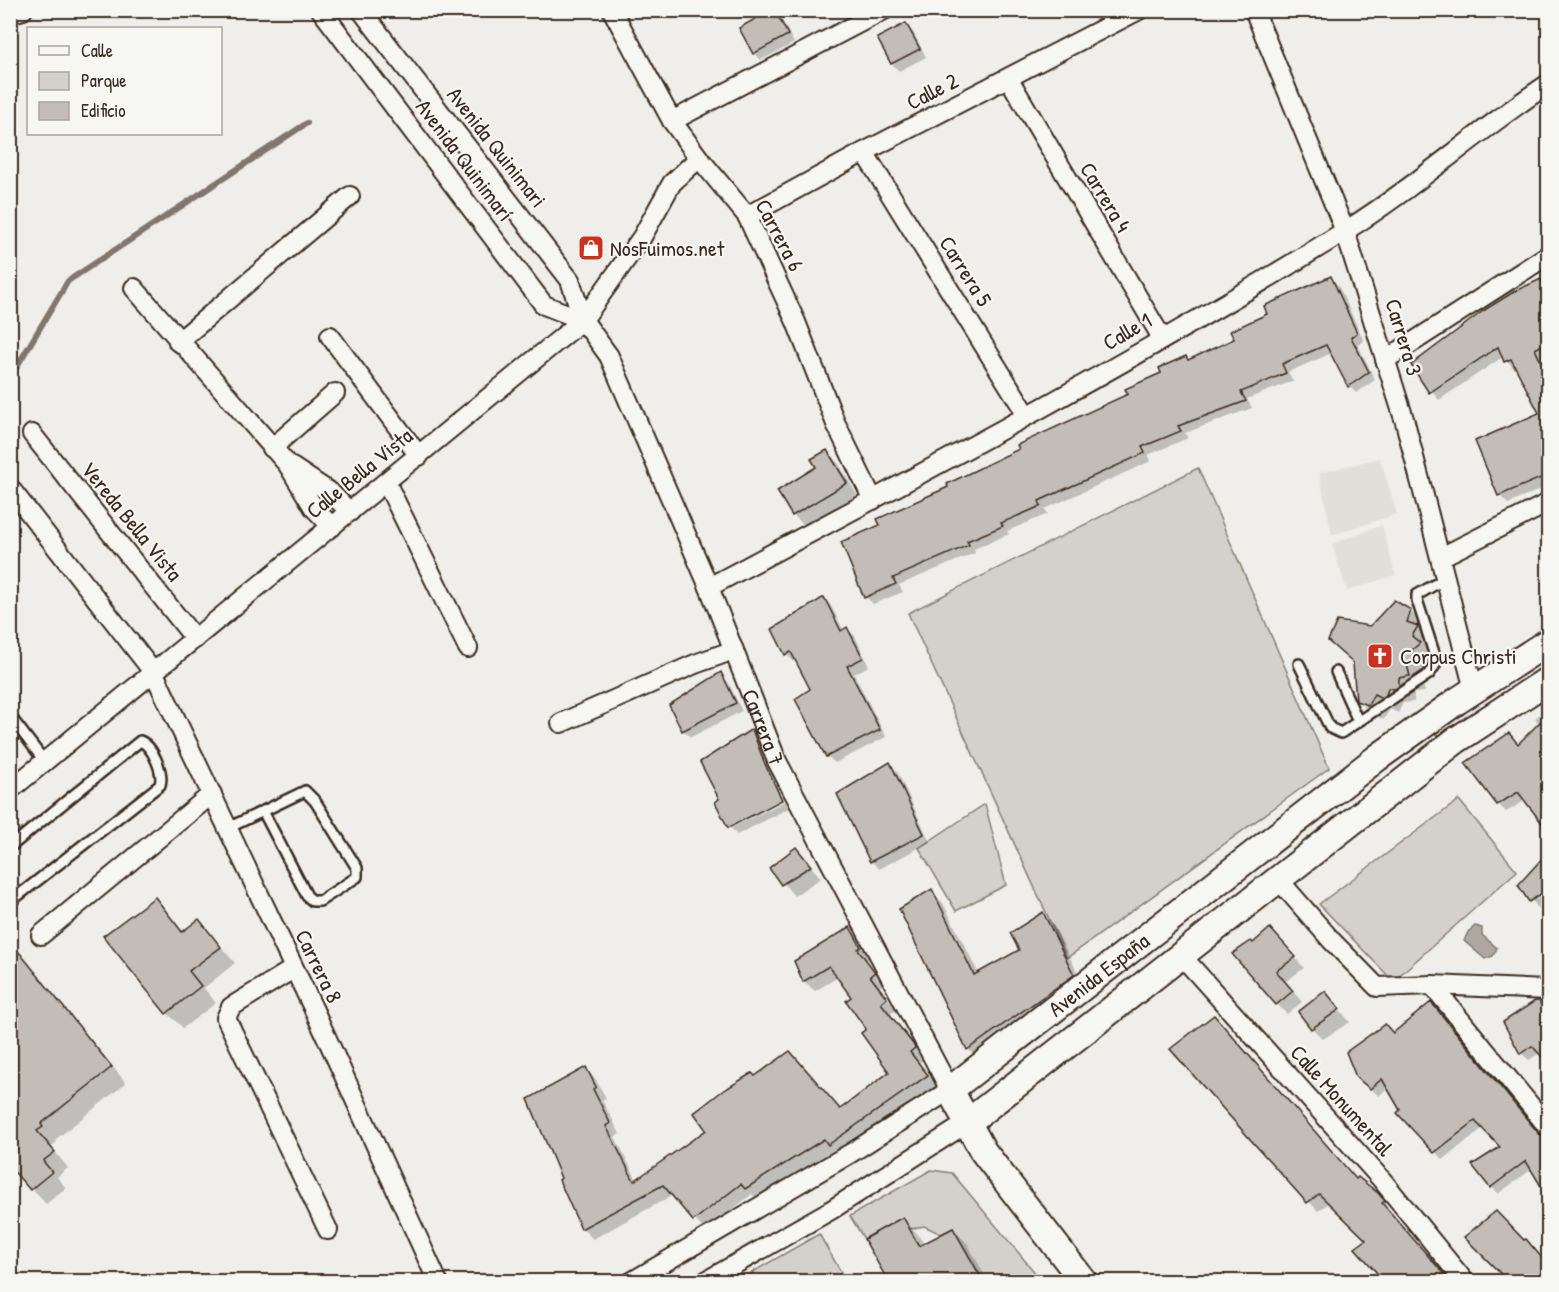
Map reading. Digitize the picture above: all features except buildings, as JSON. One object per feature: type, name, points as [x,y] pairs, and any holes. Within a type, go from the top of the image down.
[{"type":"street","points":[[10,14],[23,10]]},
{"type":"street","name":"Avenida Quinimarí","points":[[321,10],[544,305],[583,320]]},
{"type":"street","name":"Avenida Quinimari","points":[[361,10],[570,280],[583,320]]},
{"type":"street","name":"Carrera 6","points":[[612,10],[672,121],[747,216],[796,322],[836,424],[873,500]]},
{"type":"street","points":[[672,121],[884,10]]},
{"type":"street","name":"Calle 2","points":[[747,216],[864,152],[1139,10]]},
{"type":"street","name":"Carrera 3","points":[[1254,10],[1345,231],[1385,360],[1441,557],[1474,690]]},
{"type":"street","name":"Carrera 4","points":[[1009,79],[1162,338]]},
{"type":"street","name":"Calle 1","points":[[709,587],[1027,415],[1345,231],[1387,204],[1548,84]]},
{"type":"street","name":"Carrera 5","points":[[864,152],[1027,415]]},
{"type":"street","name":"Calle Bella Vista","points":[[10,790],[583,320],[642,237],[672,183],[699,158]]},
{"type":"street","points":[[178,342],[350,196]]},
{"type":"street","points":[[1385,360],[1548,255]]},
{"type":"street","points":[[134,288],[178,342],[288,465],[314,508],[332,526]]},
{"type":"street","name":"Carrera 7","points":[[583,320],[609,356],[709,587],[777,761],[967,1123],[1004,1181],[1084,1281]]},
{"type":"street","points":[[330,336],[419,456]]},
{"type":"street","points":[[272,448],[335,393]]},
{"type":"street","name":"Vereda Bella Vista","points":[[32,434],[195,639]]},
{"type":"street","points":[[288,465],[330,493],[350,512]]},
{"type":"street","points":[[386,482],[468,648]]},
{"type":"street","name":"Carrera 8","points":[[10,488],[154,673],[293,969],[322,1005],[438,1281]]},
{"type":"street","points":[[1441,557],[1548,503]]},
{"type":"street","name":"Avenida España","points":[[632,1281],[851,1153],[950,1090],[1377,758],[1474,690],[1548,642]]},
{"type":"street","points":[[561,723],[695,664],[734,650]]},
{"type":"street","name":"Avenida España","points":[[704,1281],[831,1210],[967,1123],[1455,741],[1548,680]]},
{"type":"street","points":[[42,935],[212,794]]},
{"type":"street","points":[[1278,879],[1332,941],[1377,987],[1432,985],[1548,990]]},
{"type":"street","name":"Calle Monumental","points":[[1180,954],[1382,1180],[1465,1281]]},
{"type":"street","points":[[293,969],[231,1008],[226,1018],[328,1230]]},
{"type":"street","points":[[1432,985],[1548,1128]]},
{"type":"lane","points":[[1299,664],[1330,728],[1341,733],[1429,674],[1435,665],[1435,656],[1416,600],[1421,591],[1446,578]]},
{"type":"lane","points":[[1336,672],[1358,721]]},
{"type":"lane","points":[[10,716],[45,762]]},
{"type":"lane","points":[[10,847],[140,741],[146,744],[159,767],[162,778],[160,785],[10,902]]},
{"type":"lane","points":[[228,828],[263,810],[305,792],[315,801],[357,868],[357,878],[320,901],[313,901],[307,896],[263,810]]},
{"type":"shaded area","points":[[1380,458],[1397,514],[1332,535],[1319,473]]},
{"type":"shaded area","points":[[1382,525],[1395,575],[1347,591],[1332,544]]},
{"type":"shaded area","points":[[1475,926],[1482,928],[1482,935],[1497,948],[1493,956],[1485,959],[1464,941],[1468,932]]},
{"type":"green space","points":[[1198,468],[1329,768],[1067,958],[908,613]]},
{"type":"green space","points":[[1459,800],[1517,871],[1393,981],[1319,904]]},
{"type":"green space","points":[[985,804],[1006,885],[956,911],[919,848]]},
{"type":"green space","points":[[931,1170],[952,1173],[1042,1281],[983,1281],[953,1228],[941,1234],[924,1226],[910,1229],[903,1217],[864,1239],[850,1216]]},
{"type":"green space","points":[[819,1234],[841,1272],[839,1281],[737,1281]]},
{"type":"waterway","points":[[10,378],[68,281],[307,123]]},
{"type":"place","name":"NosFuimos.net","points":[[591,248]]},
{"type":"place","name":"Corpus Christi","points":[[1380,656]]}]
